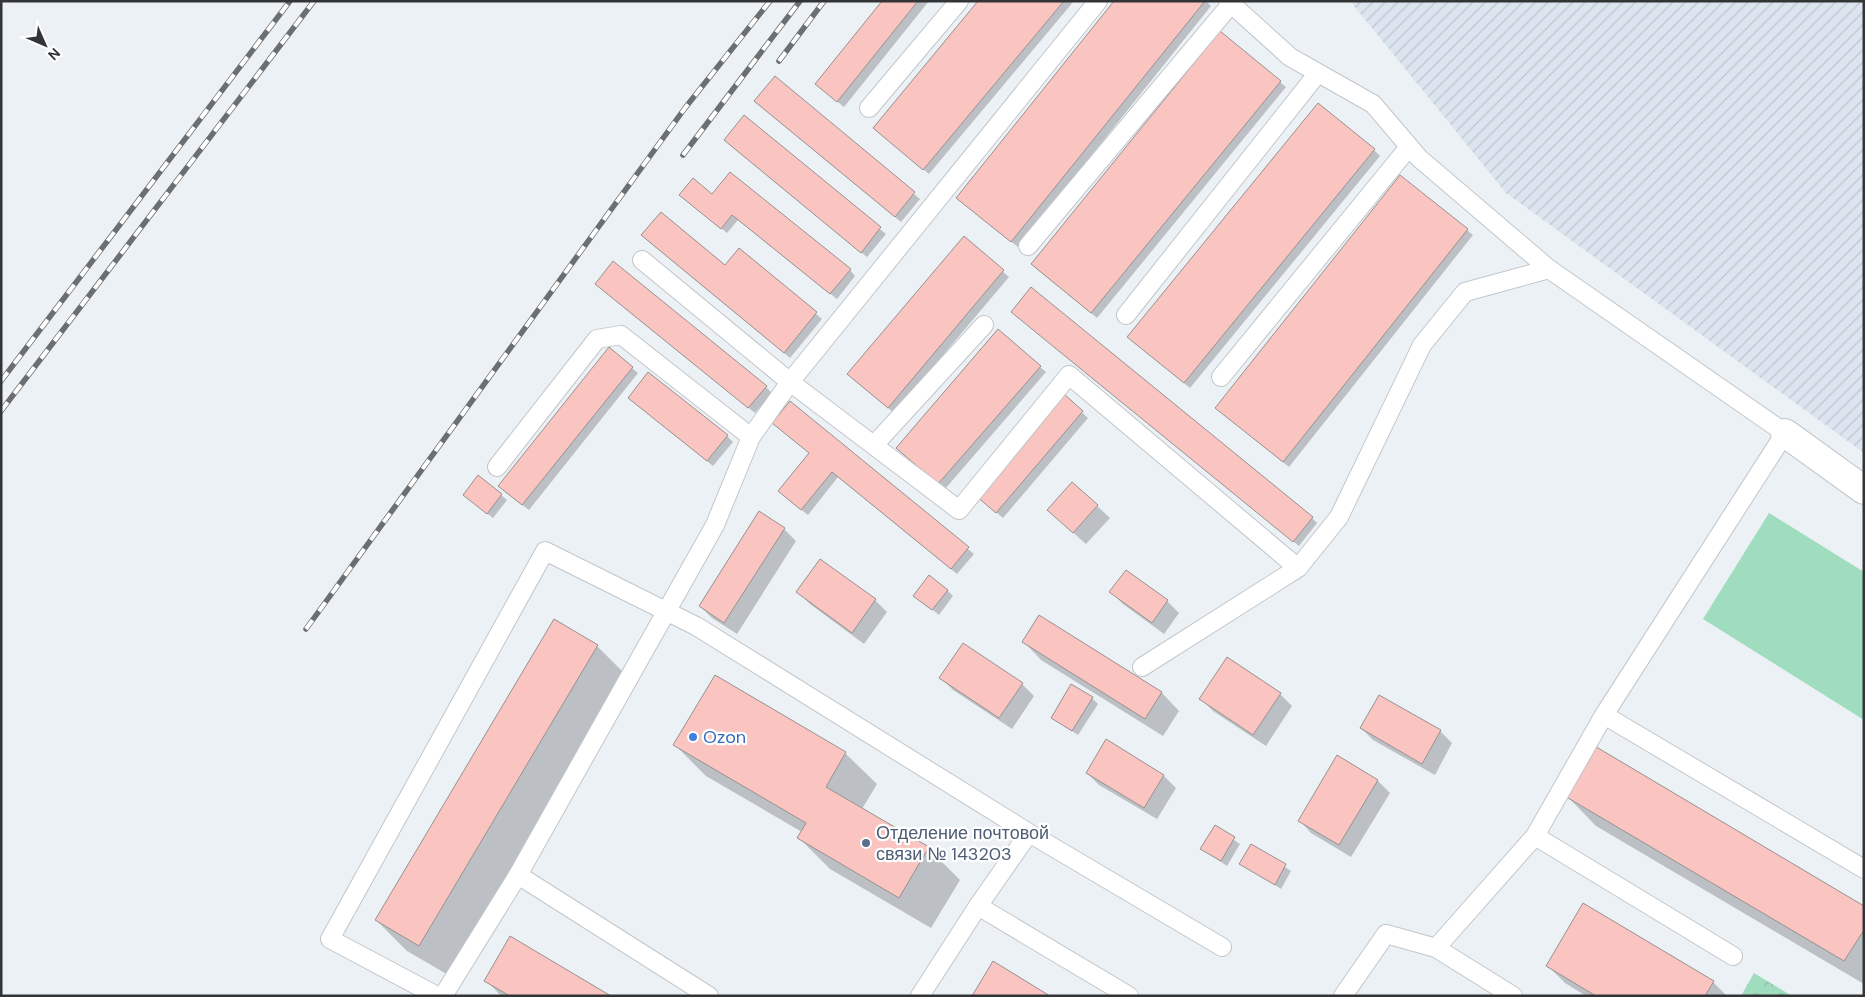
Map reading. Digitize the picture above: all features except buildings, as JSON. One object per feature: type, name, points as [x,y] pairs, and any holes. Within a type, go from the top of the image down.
[{"type":"street","points":[[1785,433],[1864,490]]},
{"type":"lane","points":[[869,108],[959,1]]},
{"type":"lane","points":[[443,996],[518,875],[665,612],[716,526],[751,438],[790,382],[1098,1]]},
{"type":"lane","points":[[1028,246],[1229,3],[1290,57],[1373,104],[1419,158],[1549,269],[1785,433],[1604,716],[1535,836],[1436,948]]},
{"type":"lane","points":[[1126,315],[1318,73]]},
{"type":"lane","points":[[1221,377],[1409,147]]},
{"type":"lane","points":[[642,260],[790,382],[959,510],[1069,376],[1298,568]]},
{"type":"lane","points":[[1142,666],[1298,568],[1339,517],[1422,345],[1465,292],[1549,269]]},
{"type":"lane","points":[[874,445],[984,325]]},
{"type":"lane","points":[[497,467],[597,339],[621,335],[751,438]]},
{"type":"lane","points":[[437,996],[330,939],[545,551],[696,626],[1029,833],[1222,947]]},
{"type":"lane","points":[[1604,716],[1864,869]]},
{"type":"lane","points":[[920,996],[978,906],[1029,833]]},
{"type":"lane","points":[[1535,836],[1733,956]]},
{"type":"lane","points":[[518,875],[709,996]]},
{"type":"lane","points":[[978,906],[1128,996]]},
{"type":"lane","points":[[1343,996],[1386,934],[1436,948],[1513,996]]},
{"type":"shaded area","points":[[1350,1],[1864,1],[1864,453],[1506,193]]},
{"type":"green space","points":[[1769,513],[1864,572],[1864,720],[1703,619]]},
{"type":"green space","points":[[1754,973],[1792,996],[1741,996]]},
{"type":"railway","points":[[1,381],[290,1]]},
{"type":"railway","points":[[1,411],[314,1]]},
{"type":"railway","points":[[306,629],[685,108],[770,1]]},
{"type":"railway","points":[[683,155],[800,1]]},
{"type":"railway","points":[[779,61],[824,1]]},
{"type":"place","name":"Ozon","points":[[693,737]]},
{"type":"place","name":"Отделение почтовой связи № 143203","points":[[866,843]]}]
